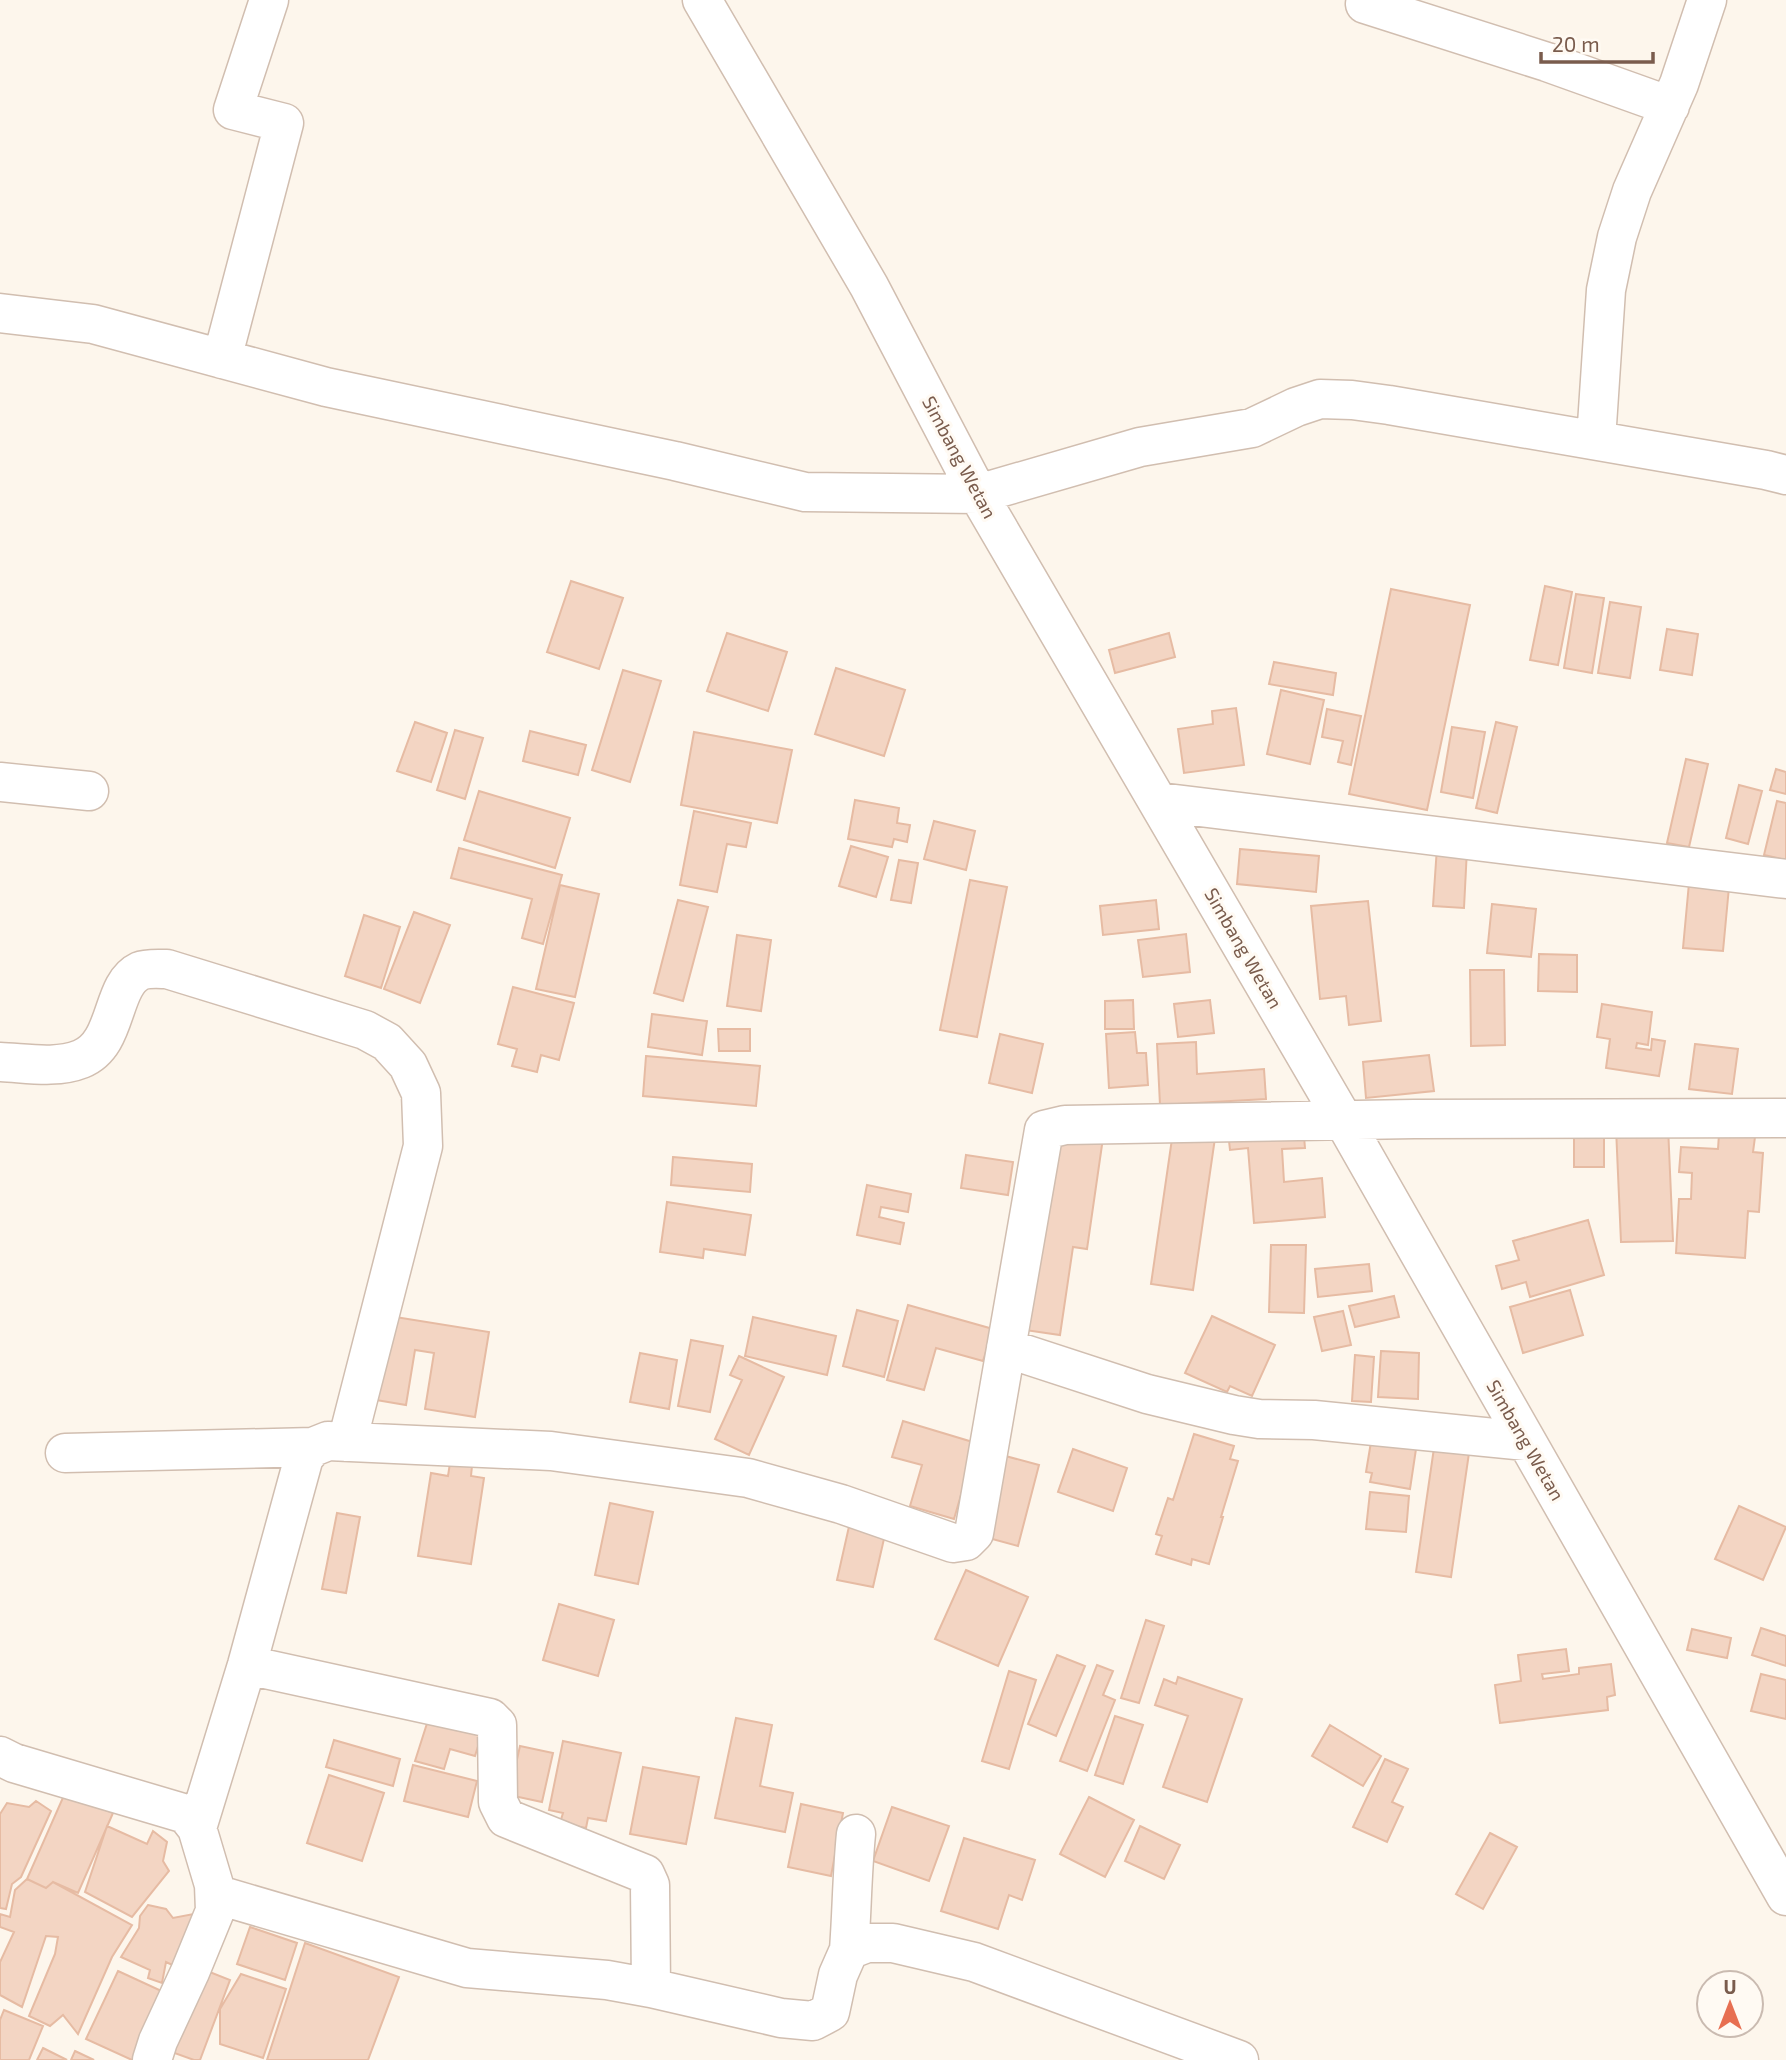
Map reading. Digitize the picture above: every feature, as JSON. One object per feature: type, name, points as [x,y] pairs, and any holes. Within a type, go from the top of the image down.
[{"type":"street","points":[[222,359],[284,123],[233,110],[269,0]]},
{"type":"street","name":"Simbang Wetan","points":[[702,0],[869,286],[978,494],[1344,1121],[1786,1896]]},
{"type":"street","points":[[1596,440],[1608,274],[1617,237],[1632,191],[1670,106],[1707,0]]},
{"type":"street","points":[[1365,4],[1547,62],[1670,106]]},
{"type":"street","points":[[0,313],[93,324],[326,387],[675,461],[805,492],[978,494],[1140,447],[1251,428],[1320,399],[1389,405],[1786,475]]},
{"type":"street","points":[[0,782],[89,791]]},
{"type":"street","points":[[1159,802],[1786,879]]},
{"type":"street","points":[[0,1062],[60,1065],[83,1058],[102,1044],[126,984],[140,971],[167,969],[365,1030],[387,1042],[408,1065],[421,1093],[423,1146],[330,1445],[304,1457],[247,1665],[197,1828]]},
{"type":"street","points":[[65,1453],[330,1445],[551,1451],[748,1478],[841,1504],[953,1543],[966,1541],[974,1533],[1044,1130],[1065,1125],[1786,1118]]},
{"type":"street","points":[[1006,1348],[1147,1394],[1234,1415],[1259,1419],[1314,1420],[1526,1441]]},
{"type":"street","points":[[247,1665],[490,1718],[497,1726],[498,1802],[506,1818],[645,1874],[649,1885],[651,1988]]},
{"type":"street","points":[[0,1756],[14,1763],[186,1814],[197,1828],[214,1885],[215,1911],[152,2060]]},
{"type":"street","points":[[215,1894],[467,1968],[607,1980],[781,2018],[813,2021],[830,2012],[838,1975],[849,1950],[856,1834]]},
{"type":"street","points":[[849,1950],[867,1943],[893,1943],[974,1962],[1238,2060]]},
{"type":"building","points":[[571,581],[623,598],[599,669],[547,652]]},
{"type":"building","points":[[1545,586],[1572,592],[1558,665],[1530,660]]},
{"type":"building","points":[[1391,589],[1470,605],[1427,810],[1349,794]]},
{"type":"building","points":[[1576,594],[1604,598],[1592,673],[1564,668]]},
{"type":"building","points":[[1610,602],[1641,607],[1630,678],[1598,673]]},
{"type":"building","points":[[1667,629],[1698,634],[1692,675],[1660,670]]},
{"type":"building","points":[[727,633],[787,652],[768,711],[707,691]]},
{"type":"building","points":[[1169,633],[1175,657],[1115,673],[1109,650]]},
{"type":"building","points":[[1274,662],[1336,673],[1333,695],[1269,684]]},
{"type":"building","points":[[836,668],[905,690],[884,756],[815,734]]},
{"type":"building","points":[[623,670],[661,681],[630,782],[592,770]]},
{"type":"building","points":[[1281,690],[1324,700],[1310,764],[1267,754]]},
{"type":"building","points":[[1236,708],[1244,765],[1184,773],[1178,729],[1213,724],[1212,711]]},
{"type":"building","points":[[1327,709],[1361,716],[1351,765],[1338,762],[1343,741],[1322,737]]},
{"type":"building","points":[[415,722],[447,733],[431,782],[397,771]]},
{"type":"building","points":[[1496,722],[1517,727],[1497,813],[1476,808]]},
{"type":"building","points":[[1452,727],[1485,732],[1473,798],[1441,792]]},
{"type":"building","points":[[455,730],[483,738],[465,799],[437,790]]},
{"type":"building","points":[[530,731],[586,745],[578,775],[523,761]]},
{"type":"building","points":[[694,732],[792,750],[777,823],[681,805]]},
{"type":"building","points":[[1686,759],[1708,764],[1689,847],[1667,843]]},
{"type":"building","points":[[1776,769],[1786,772],[1786,794],[1770,790]]},
{"type":"building","points":[[1739,785],[1762,791],[1748,844],[1726,838]]},
{"type":"building","points":[[479,791],[570,818],[555,868],[464,840]]},
{"type":"building","points":[[855,800],[899,808],[897,823],[910,825],[907,842],[894,839],[892,847],[848,839]]},
{"type":"building","points":[[1777,801],[1786,803],[1786,860],[1764,855]]},
{"type":"building","points":[[694,811],[751,823],[746,847],[727,844],[717,892],[680,885]]},
{"type":"building","points":[[934,821],[975,831],[966,870],[924,859]]},
{"type":"building","points":[[851,846],[888,857],[876,897],[839,886]]},
{"type":"building","points":[[1437,847],[1467,849],[1464,908],[1433,906]]},
{"type":"building","points":[[459,848],[562,875],[543,944],[522,938],[532,899],[451,878]]},
{"type":"building","points":[[1240,849],[1319,856],[1316,892],[1237,884]]},
{"type":"building","points":[[899,860],[918,863],[911,903],[891,900]]},
{"type":"building","points":[[970,880],[1007,887],[977,1037],[940,1030]]},
{"type":"building","points":[[1689,883],[1729,887],[1723,951],[1683,948]]},
{"type":"building","points":[[560,885],[599,894],[575,997],[536,989]]},
{"type":"building","points":[[678,900],[708,907],[683,1001],[654,993]]},
{"type":"building","points":[[1156,900],[1159,929],[1103,935],[1100,906]]},
{"type":"building","points":[[1368,901],[1381,1021],[1349,1025],[1346,996],[1320,999],[1311,906]]},
{"type":"building","points":[[1492,904],[1536,909],[1531,957],[1487,953]]},
{"type":"building","points":[[414,912],[450,925],[420,1003],[384,989]]},
{"type":"building","points":[[364,915],[400,927],[381,988],[345,976]]},
{"type":"building","points":[[1186,934],[1190,972],[1143,977],[1138,940]]},
{"type":"building","points":[[737,935],[771,940],[761,1011],[727,1006]]},
{"type":"building","points":[[1539,954],[1577,955],[1577,992],[1538,991]]},
{"type":"building","points":[[1470,970],[1504,970],[1505,1045],[1471,1046]]},
{"type":"building","points":[[513,987],[574,1003],[559,1060],[541,1055],[537,1072],[512,1066],[517,1049],[498,1044]]},
{"type":"building","points":[[1133,1000],[1134,1029],[1105,1029],[1105,1001]]},
{"type":"building","points":[[1210,1000],[1214,1033],[1178,1037],[1174,1004]]},
{"type":"building","points":[[1602,1004],[1652,1012],[1648,1045],[1637,1043],[1636,1048],[1651,1050],[1652,1039],[1665,1041],[1659,1076],[1606,1068],[1610,1039],[1597,1037]]},
{"type":"building","points":[[652,1014],[707,1021],[702,1055],[648,1047]]},
{"type":"building","points":[[718,1029],[750,1029],[750,1051],[719,1051]]},
{"type":"building","points":[[1135,1032],[1137,1053],[1146,1053],[1148,1085],[1109,1088],[1106,1034]]},
{"type":"building","points":[[1000,1034],[1043,1044],[1032,1093],[989,1083]]},
{"type":"building","points":[[1196,1042],[1197,1074],[1264,1069],[1266,1099],[1160,1105],[1157,1044]]},
{"type":"building","points":[[1695,1044],[1738,1049],[1732,1094],[1689,1089]]},
{"type":"building","points":[[1429,1055],[1434,1091],[1366,1098],[1363,1062]]},
{"type":"building","points":[[646,1056],[760,1066],[756,1106],[643,1096]]},
{"type":"building","points":[[1303,1125],[1305,1148],[1282,1149],[1284,1182],[1322,1178],[1325,1217],[1254,1223],[1248,1148],[1230,1150],[1228,1132]]},
{"type":"building","points":[[1668,1126],[1673,1241],[1621,1242],[1616,1128]]},
{"type":"building","points":[[1574,1127],[1604,1127],[1604,1167],[1574,1167]]},
{"type":"building","points":[[1049,1130],[1103,1138],[1087,1249],[1073,1247],[1060,1335],[1018,1329]]},
{"type":"building","points":[[1173,1132],[1215,1138],[1193,1290],[1151,1284]]},
{"type":"building","points":[[1719,1134],[1755,1137],[1753,1152],[1763,1153],[1759,1212],[1748,1211],[1745,1258],[1676,1253],[1679,1199],[1691,1199],[1692,1173],[1679,1172],[1681,1147],[1718,1149]]},
{"type":"building","points":[[966,1155],[1013,1162],[1008,1195],[961,1188]]},
{"type":"building","points":[[673,1157],[752,1164],[750,1192],[671,1185]]},
{"type":"building","points":[[867,1185],[911,1194],[908,1212],[881,1207],[879,1217],[904,1223],[900,1244],[857,1235]]},
{"type":"building","points":[[667,1202],[751,1215],[745,1255],[704,1249],[703,1258],[660,1252]]},
{"type":"building","points":[[1588,1220],[1604,1275],[1530,1297],[1526,1282],[1502,1289],[1496,1266],[1519,1260],[1513,1241]]},
{"type":"building","points":[[1271,1245],[1306,1245],[1304,1313],[1269,1312]]},
{"type":"building","points":[[1369,1264],[1372,1291],[1318,1297],[1315,1269]]},
{"type":"building","points":[[1570,1290],[1583,1335],[1523,1353],[1510,1307]]},
{"type":"building","points":[[1394,1296],[1399,1317],[1355,1327],[1349,1306]]},
{"type":"building","points":[[908,1305],[993,1329],[983,1361],[936,1348],[924,1390],[887,1380]]},
{"type":"building","points":[[857,1310],[898,1321],[884,1377],[843,1366]]},
{"type":"building","points":[[1343,1311],[1351,1345],[1322,1351],[1314,1317]]},
{"type":"building","points":[[383,1315],[489,1332],[475,1417],[425,1409],[434,1353],[415,1350],[406,1405],[370,1399]]},
{"type":"building","points":[[1212,1316],[1275,1345],[1252,1396],[1230,1386],[1227,1392],[1185,1373]]},
{"type":"building","points":[[753,1317],[836,1336],[827,1375],[745,1356]]},
{"type":"building","points":[[691,1340],[723,1346],[710,1412],[678,1406]]},
{"type":"building","points":[[1381,1351],[1419,1353],[1418,1399],[1378,1397]]},
{"type":"building","points":[[640,1353],[677,1360],[669,1409],[630,1402]]},
{"type":"building","points":[[1355,1355],[1374,1357],[1371,1402],[1352,1401]]},
{"type":"building","points":[[739,1356],[784,1377],[749,1455],[715,1439],[742,1380],[730,1375]]},
{"type":"building","points":[[903,1421],[976,1443],[954,1519],[910,1506],[922,1465],[892,1457]]},
{"type":"building","points":[[1194,1434],[1234,1446],[1230,1459],[1238,1461],[1209,1564],[1192,1559],[1191,1565],[1156,1554],[1162,1536],[1156,1534],[1168,1498],[1173,1500]]},
{"type":"building","points":[[1371,1442],[1416,1449],[1410,1489],[1370,1482],[1372,1473],[1366,1472]]},
{"type":"building","points":[[1434,1448],[1469,1453],[1451,1577],[1416,1572]]},
{"type":"building","points":[[1073,1449],[1127,1468],[1113,1511],[1058,1492]]},
{"type":"building","points":[[998,1454],[1039,1465],[1018,1546],[985,1537]]},
{"type":"building","points":[[450,1463],[472,1466],[471,1476],[484,1478],[471,1564],[418,1556],[431,1473],[448,1476]]},
{"type":"building","points":[[1370,1492],[1409,1496],[1406,1532],[1366,1529]]},
{"type":"building","points":[[610,1503],[653,1512],[638,1584],[595,1575]]},
{"type":"building","points":[[1739,1506],[1786,1527],[1763,1580],[1715,1559]]},
{"type":"building","points":[[337,1513],[360,1517],[346,1593],[322,1589]]},
{"type":"building","points":[[850,1522],[886,1530],[873,1587],[837,1580]]},
{"type":"building","points":[[966,1570],[1028,1597],[998,1666],[935,1639]]},
{"type":"building","points":[[559,1604],[614,1620],[598,1676],[543,1660]]},
{"type":"building","points":[[1146,1620],[1164,1626],[1139,1703],[1121,1698]]},
{"type":"building","points":[[1761,1628],[1786,1636],[1786,1666],[1752,1655]]},
{"type":"building","points":[[1692,1629],[1731,1638],[1727,1658],[1687,1650]]},
{"type":"building","points":[[1566,1649],[1569,1671],[1542,1674],[1543,1679],[1579,1674],[1579,1668],[1611,1664],[1615,1695],[1607,1697],[1608,1710],[1500,1723],[1495,1685],[1521,1681],[1518,1655]]},
{"type":"building","points":[[1057,1655],[1085,1666],[1056,1736],[1028,1724]]},
{"type":"building","points":[[1097,1665],[1113,1671],[1103,1695],[1115,1700],[1087,1771],[1060,1761]]},
{"type":"building","points":[[1009,1671],[1036,1680],[1009,1769],[982,1761]]},
{"type":"building","points":[[1761,1674],[1786,1680],[1786,1719],[1751,1711]]},
{"type":"building","points":[[1178,1677],[1242,1699],[1207,1802],[1163,1787],[1188,1716],[1155,1705],[1164,1679],[1176,1684]]},
{"type":"building","points":[[430,1714],[483,1730],[475,1756],[450,1749],[444,1769],[415,1761]]},
{"type":"building","points":[[1115,1716],[1143,1725],[1123,1784],[1095,1775]]},
{"type":"building","points":[[736,1718],[772,1725],[760,1786],[793,1793],[785,1832],[715,1818]]},
{"type":"building","points":[[1330,1725],[1381,1756],[1363,1786],[1312,1756]]},
{"type":"building","points":[[334,1740],[400,1759],[393,1786],[326,1767]]},
{"type":"building","points":[[563,1741],[621,1753],[606,1821],[588,1818],[586,1828],[560,1823],[563,1813],[549,1810]]},
{"type":"building","points":[[520,1746],[553,1753],[542,1802],[509,1795]]},
{"type":"building","points":[[1385,1759],[1408,1769],[1392,1802],[1403,1807],[1387,1842],[1353,1827]]},
{"type":"building","points":[[413,1765],[477,1781],[468,1817],[404,1801]]},
{"type":"building","points":[[643,1767],[699,1777],[686,1844],[630,1834]]},
{"type":"building","points":[[329,1775],[384,1793],[362,1861],[307,1843]]},
{"type":"building","points":[[65,1793],[113,1813],[78,1893],[53,1882],[46,1888],[27,1879]]},
{"type":"building","points":[[1089,1797],[1134,1820],[1105,1877],[1060,1854]]},
{"type":"building","points":[[36,1801],[51,1811],[21,1877],[12,1884],[6,1909],[0,1908],[0,1814],[7,1803],[29,1807]]},
{"type":"building","points":[[801,1804],[843,1813],[831,1876],[788,1867]]},
{"type":"building","points":[[892,1807],[949,1826],[929,1881],[873,1861]]},
{"type":"building","points":[[107,1826],[147,1844],[153,1831],[167,1842],[163,1861],[169,1871],[132,1917],[85,1892]]},
{"type":"building","points":[[1140,1826],[1180,1845],[1164,1879],[1125,1861]]},
{"type":"building","points":[[1490,1833],[1517,1847],[1483,1909],[1456,1894]]},
{"type":"building","points":[[964,1838],[1035,1860],[1022,1900],[1009,1895],[998,1929],[941,1911]]},
{"type":"building","points":[[27,1879],[46,1888],[53,1882],[132,1925],[112,1957],[78,2034],[63,2015],[50,2026],[29,2016],[55,1954],[58,1937],[46,1936],[22,2007],[0,1995],[0,1962],[14,1932],[0,1927],[0,1914],[10,1917],[15,1890]]},
{"type":"building","points":[[148,1905],[166,1909],[173,1918],[204,1912],[183,1970],[166,1962],[162,1983],[148,1978],[150,1970],[121,1957],[139,1928],[140,1916]]},
{"type":"building","points":[[250,1927],[297,1943],[285,1980],[237,1964]]},
{"type":"building","points":[[305,1943],[399,1977],[368,2060],[267,2060]]},
{"type":"building","points":[[197,1967],[230,1980],[200,2060],[194,2060],[166,2050]]},
{"type":"building","points":[[118,1971],[168,1994],[137,2060],[86,2039]]},
{"type":"building","points":[[241,1974],[286,1989],[263,2058],[220,2044],[220,2009]]},
{"type":"building","points":[[4,2010],[43,2026],[29,2060],[0,2060],[0,2020]]},
{"type":"building","points":[[43,2048],[67,2060],[37,2060]]},
{"type":"building","points":[[75,2051],[94,2060],[71,2060]]}]
